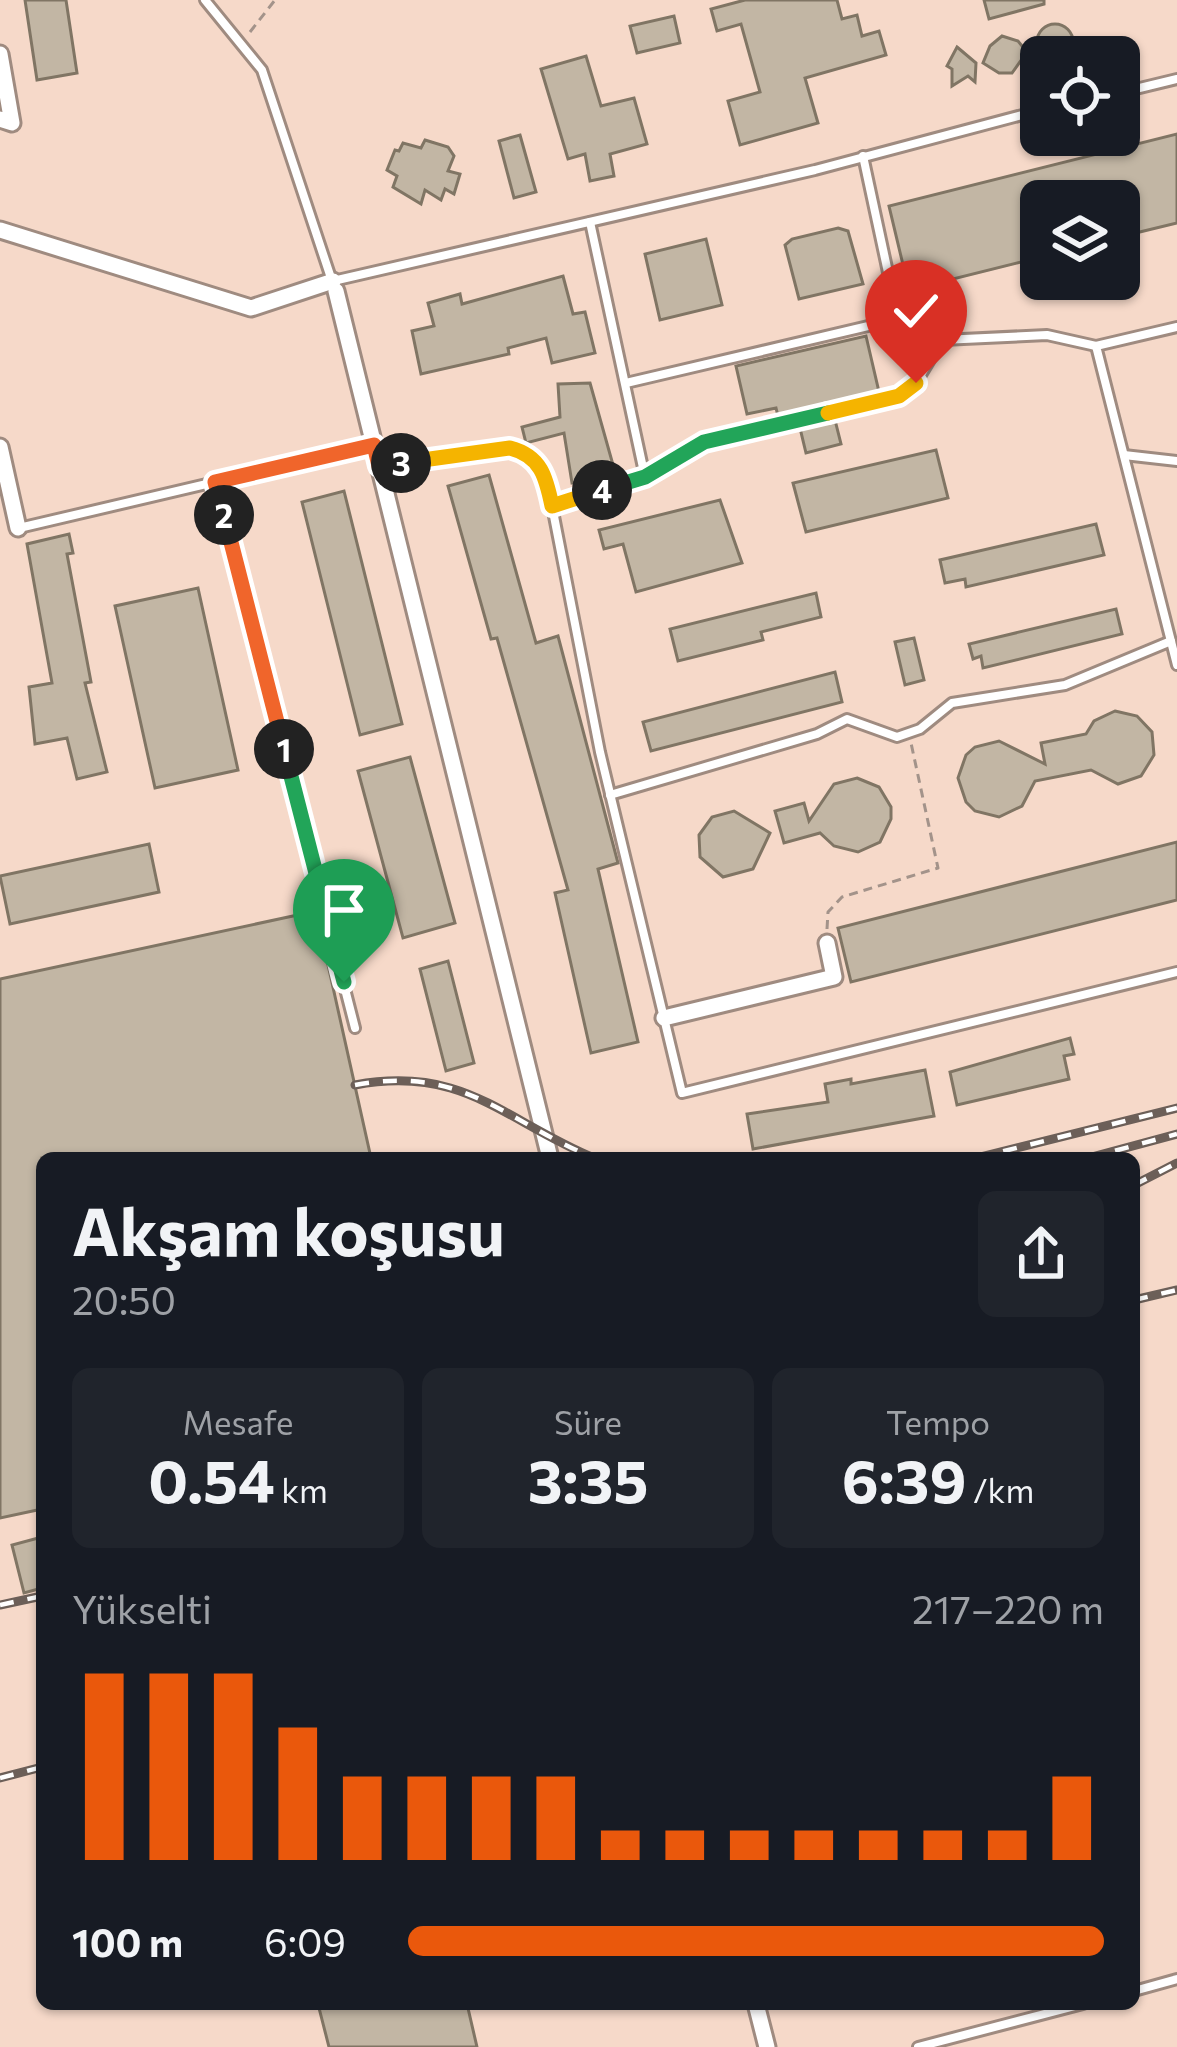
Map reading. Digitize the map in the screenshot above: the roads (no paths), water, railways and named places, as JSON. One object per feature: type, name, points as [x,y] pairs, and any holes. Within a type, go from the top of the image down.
[{"type":"street","points":[[0,54],[12,123],[0,119]]},
{"type":"street","points":[[0,230],[251,308],[334,286],[549,1152]]},
{"type":"street","points":[[0,447],[18,528]]},
{"type":"street","points":[[664,1018],[834,976],[827,943]]},
{"type":"street","points":[[758,2010],[767,2047]]},
{"type":"lane","points":[[205,0],[262,70],[334,286],[1020,115]]},
{"type":"lane","points":[[1140,88],[1177,80]]},
{"type":"lane","points":[[862,156],[898,319]]},
{"type":"lane","points":[[590,222],[645,477]]},
{"type":"lane","points":[[626,383],[898,319],[942,340],[1047,335],[1096,346],[1177,327]]},
{"type":"lane","points":[[552,506],[645,477],[704,442],[899,396],[916,383],[942,340]]},
{"type":"lane","points":[[1096,346],[1177,665]]},
{"type":"lane","points":[[18,528],[374,445]]},
{"type":"lane","points":[[379,466],[519,450],[540,466],[610,795],[682,1093],[1177,972]]},
{"type":"lane","points":[[1124,454],[1177,461]]},
{"type":"lane","points":[[215,482],[355,1028]]},
{"type":"lane","points":[[610,795],[817,734],[847,719],[897,736],[908,733],[952,703],[1065,685],[1171,641]]},
{"type":"lane","points":[[1140,1989],[1177,1979]]},
{"type":"lane","points":[[918,2047],[1060,2010]]},
{"type":"railway","points":[[355,1085],[393,1081],[455,1089],[581,1152]]},
{"type":"railway","points":[[1000,1152],[1177,1108]]},
{"type":"railway","points":[[1110,1152],[1177,1134]]},
{"type":"railway","points":[[1140,1182],[1177,1163]]},
{"type":"railway","points":[[1140,1299],[1177,1290]]},
{"type":"railway","points":[[0,1605],[36,1597]]},
{"type":"railway","points":[[0,1778],[36,1769]]}]
